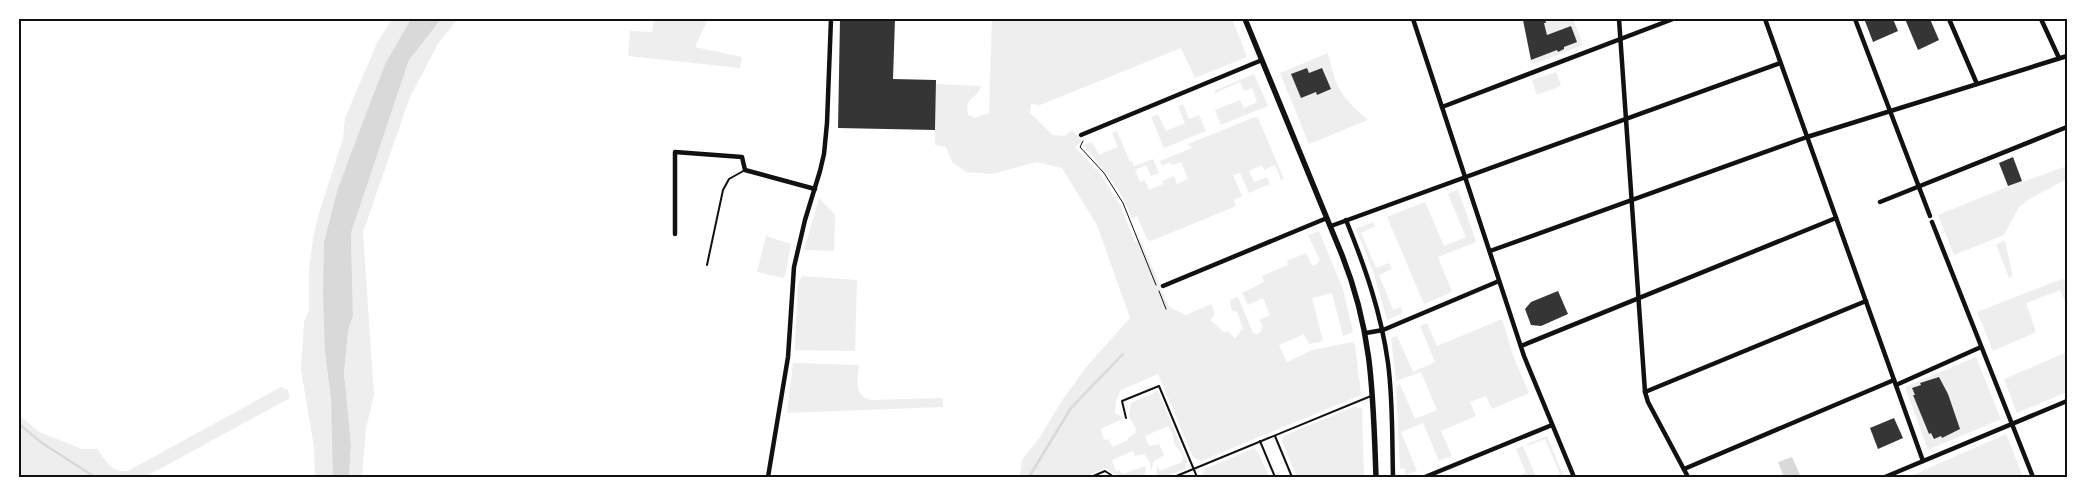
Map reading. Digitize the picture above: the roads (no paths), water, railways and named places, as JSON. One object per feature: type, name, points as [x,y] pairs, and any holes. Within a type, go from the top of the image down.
[{"type":"street","points":[[768,477],[788,357],[794,267],[805,220],[820,172],[828,123],[829,19]]},
{"type":"street","points":[[1245,19],[1352,278],[1366,334],[1373,395],[1376,477]]},
{"type":"street","points":[[1413,19],[1521,346],[1574,477]]},
{"type":"street","points":[[1619,19],[1645,392],[1648,402],[1688,477]]},
{"type":"street","points":[[1442,107],[1673,19]]},
{"type":"street","points":[[1764,19],[1923,461]]},
{"type":"street","points":[[1856,19],[1930,216]]},
{"type":"street","points":[[1949,19],[1977,84]]},
{"type":"street","points":[[2041,19],[2058,58]]},
{"type":"street","points":[[1490,251],[1807,137],[2067,56]]},
{"type":"street","points":[[1081,136],[1262,60]]},
{"type":"street","points":[[1330,226],[1780,63]]},
{"type":"street","points":[[1880,202],[2067,127]]},
{"type":"street","points":[[675,234],[675,152],[742,157],[745,170],[815,189]]},
{"type":"street","points":[[1163,286],[1327,218]]},
{"type":"street","points":[[1521,346],[1836,218]]},
{"type":"street","points":[[1346,220],[1367,271],[1382,330],[1390,378],[1393,477]]},
{"type":"street","points":[[1932,222],[2033,477]]},
{"type":"street","points":[[1366,334],[1382,330],[1499,281]]},
{"type":"street","points":[[1645,392],[1866,301]]},
{"type":"street","points":[[1684,469],[1981,347]]},
{"type":"street","points":[[1885,477],[2067,401]]},
{"type":"street","points":[[1425,477],[1552,425]]},
{"type":"lane","points":[[707,265],[723,190],[729,179],[745,170]]},
{"type":"lane","points":[[1126,418],[1122,401],[1159,386],[1198,477]]},
{"type":"lane","points":[[1174,477],[1373,395]]},
{"type":"lane","points":[[1275,435],[1292,477]]},
{"type":"lane","points":[[1260,441],[1275,477]]},
{"type":"lane","points":[[1091,477],[1105,471],[1114,477]]},
{"type":"waterway","points":[[1029,477],[1071,408],[1123,354]]},
{"type":"waterway","points":[[19,424],[42,443],[95,477]]}]
